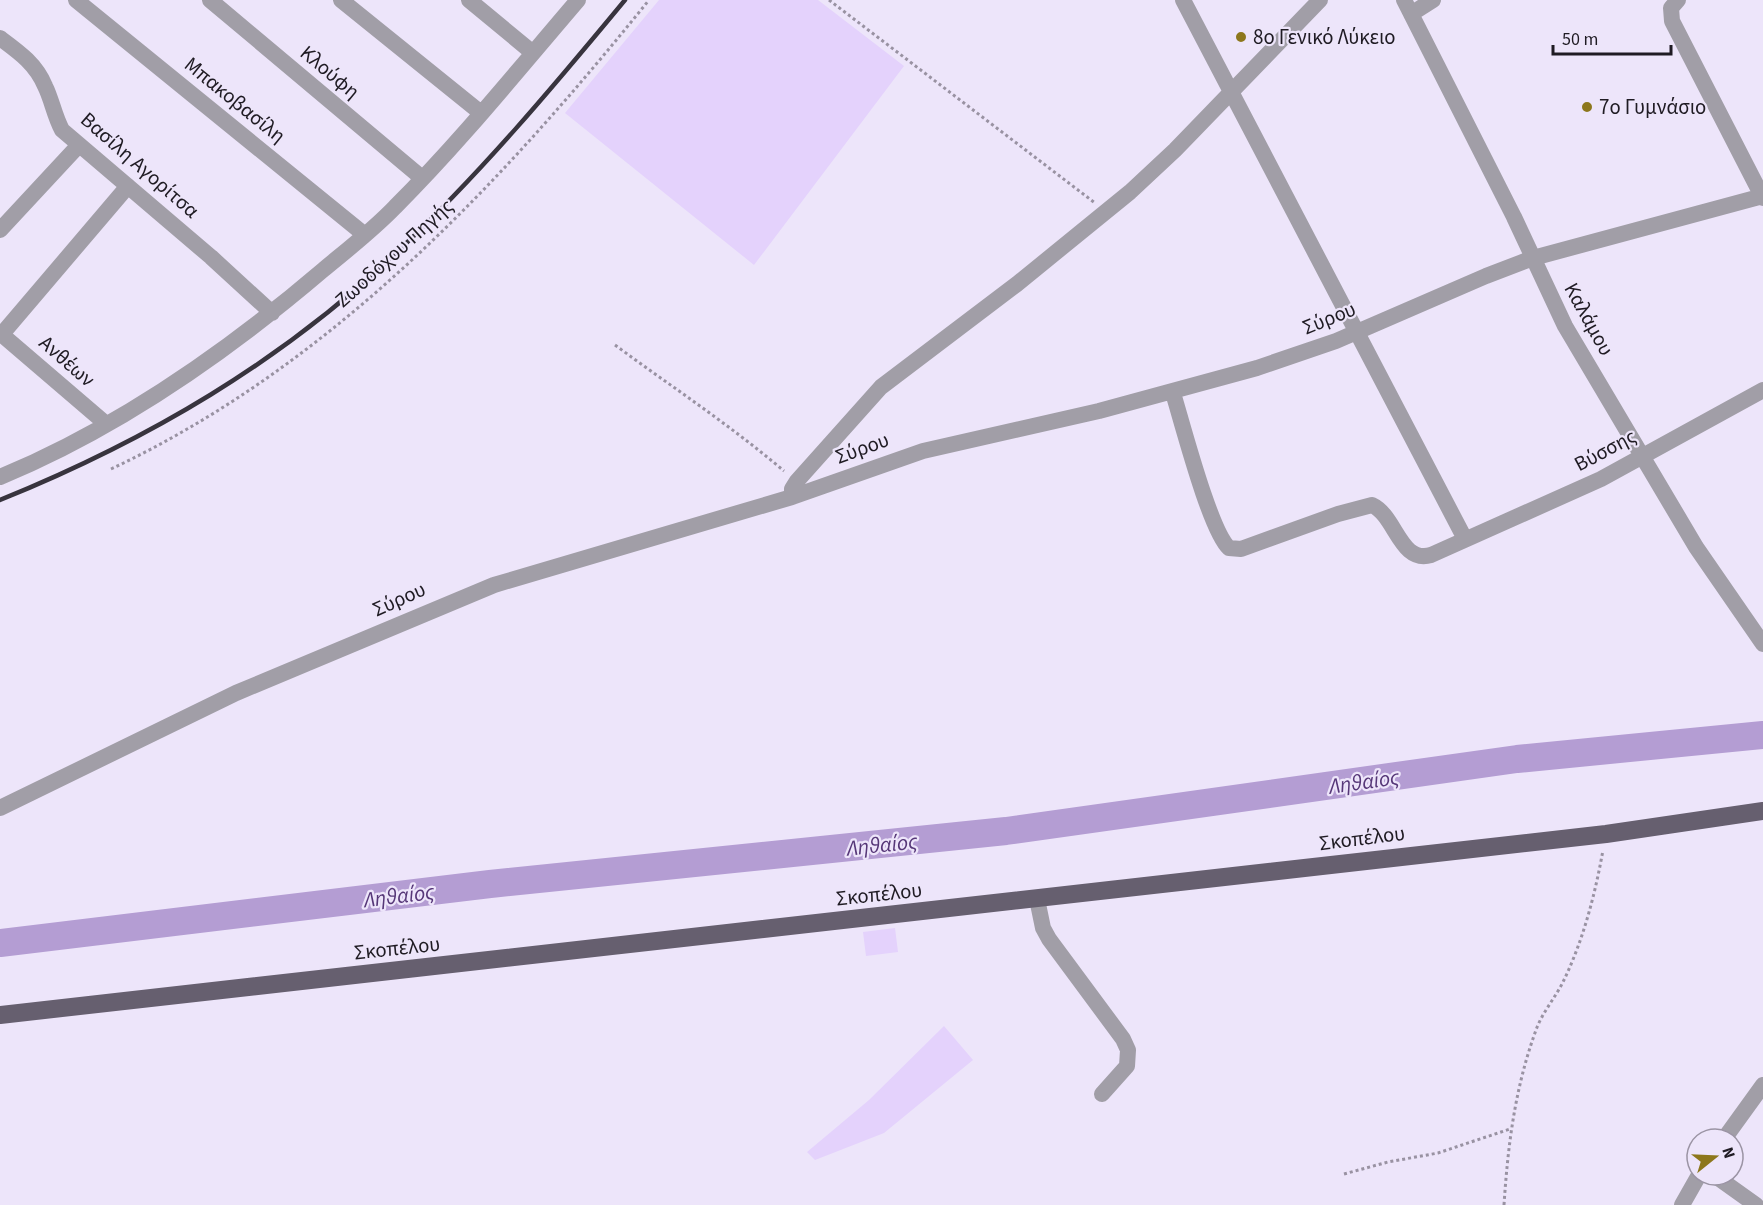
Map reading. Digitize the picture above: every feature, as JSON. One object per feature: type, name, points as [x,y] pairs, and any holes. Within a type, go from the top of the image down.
[{"type":"main road","name":"Σκοπέλου","points":[[0,1015],[1606,834],[1763,811]]},
{"type":"street","name":"Μπακοβασίλη","points":[[76,0],[365,235]]},
{"type":"street","name":"Κλούφη","points":[[210,0],[422,178]]},
{"type":"street","points":[[341,0],[481,113]]},
{"type":"street","points":[[469,0],[532,53]]},
{"type":"street","points":[[0,477],[62,449],[233,342],[272,313],[365,235],[422,178],[578,0]]},
{"type":"street","points":[[1183,0],[1355,333],[1465,539]]},
{"type":"street","points":[[795,489],[881,387],[1017,284],[1153,171],[1320,0]]},
{"type":"street","points":[[1407,7],[1433,0]]},
{"type":"street","points":[[1674,6],[1763,196]]},
{"type":"street","name":"Καλάμου","points":[[1407,7],[1561,318],[1696,547],[1763,644]]},
{"type":"street","name":"Βασίλη Αγορίτσα","points":[[0,38],[28,59],[38,72],[46,87],[53,114],[62,130],[272,313]]},
{"type":"street","points":[[0,230],[79,145]]},
{"type":"street","points":[[1,333],[128,186]]},
{"type":"street","name":"Σύρου","points":[[0,808],[236,693],[448,602],[795,489],[923,451],[1173,393],[1290,357],[1355,333],[1533,258],[1763,196]]},
{"type":"street","name":"Ανθέων","points":[[1,333],[105,423]]},
{"type":"street","name":"Βύσσης","points":[[1173,393],[1212,514],[1229,548],[1241,549],[1338,514],[1372,505],[1388,518],[1408,549],[1416,555],[1431,555],[1570,494],[1763,390]]},
{"type":"street","points":[[1037,899],[1043,928],[1049,939],[1118,1030],[1128,1050],[1127,1066],[1102,1094]]},
{"type":"street","points":[[1733,1127],[1763,1085]]},
{"type":"street","points":[[1682,1205],[1692,1187]]},
{"type":"street","points":[[1731,1187],[1756,1205]]},
{"type":"path","name":"Ζωοδόχου Πηγής","points":[[111,469],[154,449],[226,406],[356,310],[424,250],[477,198],[547,121],[649,0]]},
{"type":"path","points":[[829,0],[1106,212]]},
{"type":"path","points":[[615,345],[663,382],[733,428],[795,489]]},
{"type":"path","points":[[1504,1205],[1510,1129],[1522,1071],[1537,1026],[1563,981],[1587,919],[1606,834]]},
{"type":"path","points":[[1344,1174],[1388,1162],[1438,1153],[1510,1129]]},
{"type":"shaded area","points":[[659,0],[818,0],[904,66],[754,265],[565,113]]},
{"type":"shaded area","points":[[895,928],[898,952],[866,956],[863,932]]},
{"type":"shaded area","points":[[944,1026],[973,1060],[884,1133],[815,1160],[807,1152],[869,1100]]},
{"type":"waterway","name":"Ληθαίος","points":[[0,943],[490,884],[1006,831],[1517,759],[1763,735]]},
{"type":"railway","points":[[0,500],[55,477],[160,424],[210,395],[307,329],[353,292],[458,192],[625,0]]},
{"type":"place","name":"8ο Γενικό Λύκειο","points":[[1241,37]]},
{"type":"place","name":"7ο Γυμνάσιο","points":[[1587,107]]}]
